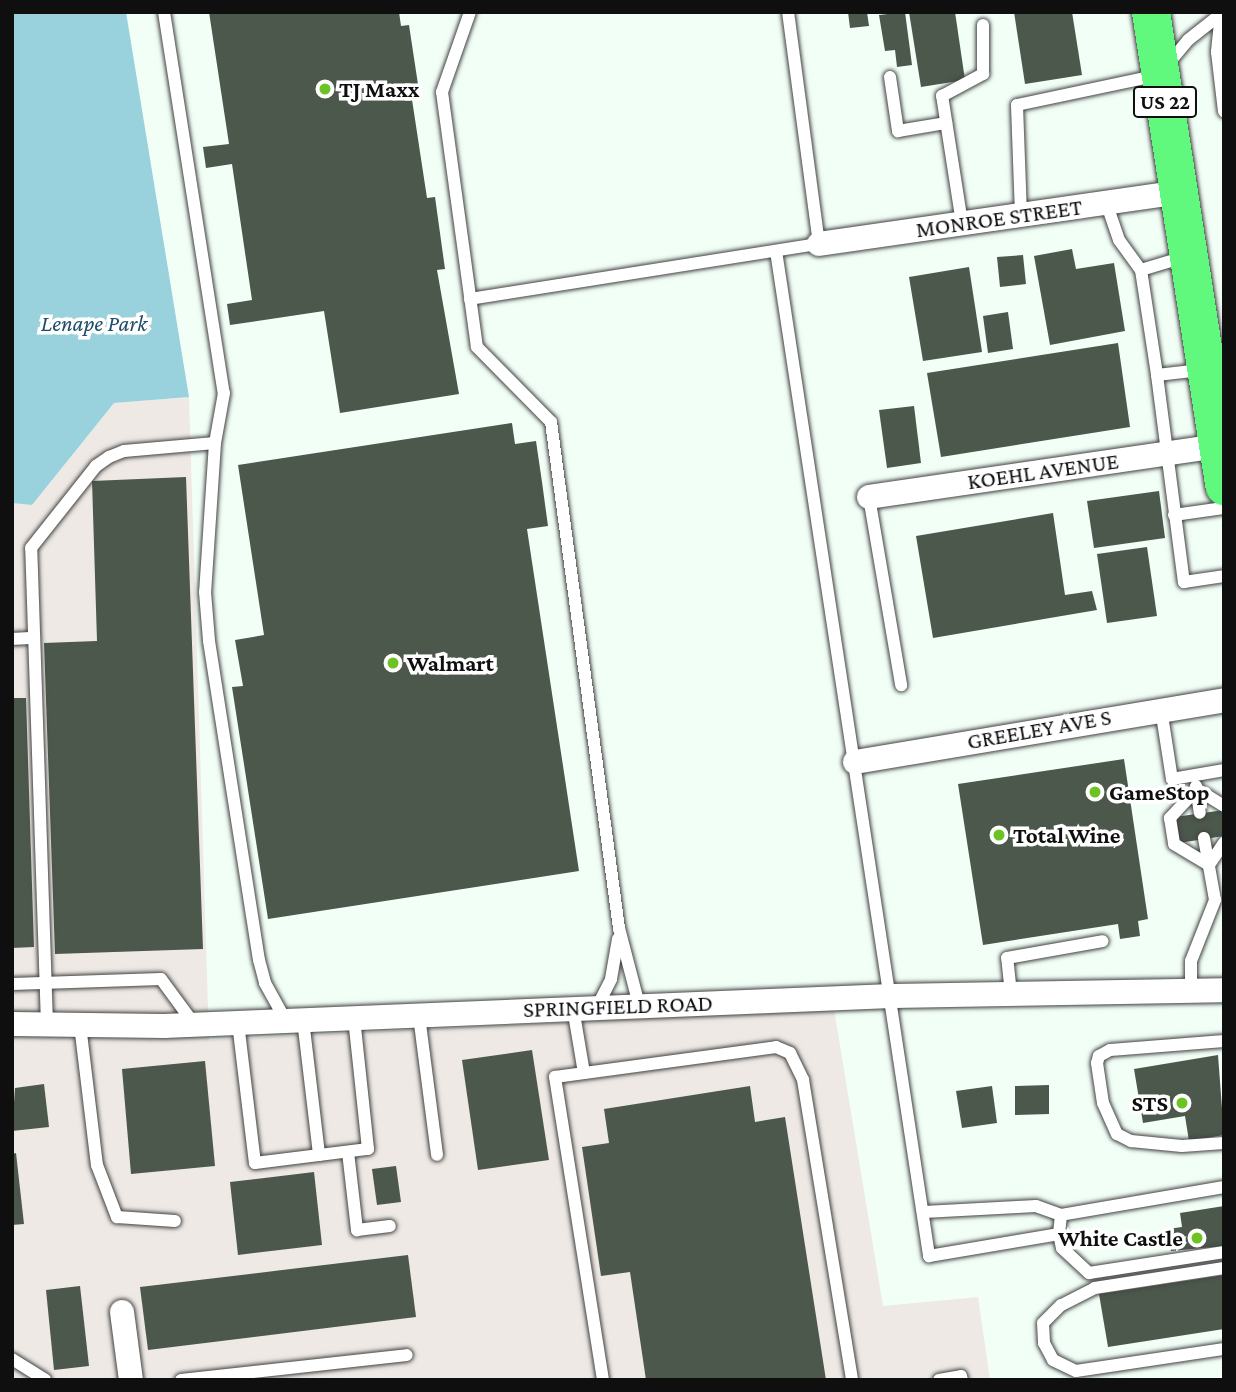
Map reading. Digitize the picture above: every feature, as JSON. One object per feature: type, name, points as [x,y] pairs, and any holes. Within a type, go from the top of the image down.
[{"type":"highway","name":"US 22","points":[[1151,12],[1224,486]]},
{"type":"highway","points":[[1187,256],[1224,305]]},
{"type":"street","name":"MONROE STREET","points":[[819,244],[1178,192]]},
{"type":"street","name":"KOEHL AVENUE","points":[[869,496],[1217,446]]},
{"type":"street","name":"GREELEY AVE S","points":[[855,762],[1224,700]]},
{"type":"street","name":"SPRINGFIELD ROAD","points":[[12,1024],[237,1023],[891,996],[1224,990]]},
{"type":"street","points":[[122,1312],[131,1380]]},
{"type":"lane","points":[[164,12],[224,393],[215,443],[205,592],[209,641],[259,960],[265,982],[295,1020],[319,1155]]},
{"type":"lane","points":[[471,12],[442,92],[477,347],[551,422],[619,928],[639,1005]]},
{"type":"lane","points":[[470,299],[819,244],[788,12]]},
{"type":"lane","points":[[1021,215],[1017,105],[1160,75],[1180,48],[1221,13]]},
{"type":"lane","points":[[1221,13],[1217,52],[1224,112]]},
{"type":"lane","points":[[962,223],[942,96],[983,74],[984,25]]},
{"type":"lane","points":[[890,77],[898,131],[946,123]]},
{"type":"lane","points":[[1106,202],[1119,240],[1141,270],[1184,582],[1224,576]]},
{"type":"lane","points":[[776,251],[929,1256],[1059,1234]]},
{"type":"lane","points":[[1141,270],[1187,256]]},
{"type":"lane","points":[[1157,375],[1205,370]]},
{"type":"lane","points":[[47,1024],[31,548],[96,466],[124,451],[215,443]]},
{"type":"lane","points":[[869,496],[901,685]]},
{"type":"lane","points":[[1174,515],[1224,508]]},
{"type":"lane","points":[[12,639],[34,638]]},
{"type":"lane","points":[[1161,709],[1172,779],[1224,770]]},
{"type":"lane","points":[[1195,775],[1200,813]]},
{"type":"lane","points":[[1196,789],[1224,806]]},
{"type":"lane","points":[[1196,789],[1170,818],[1174,844],[1209,865]]},
{"type":"lane","points":[[1191,991],[1191,961],[1219,899],[1204,838]]},
{"type":"lane","points":[[1209,865],[1224,843]]},
{"type":"lane","points":[[584,1073],[585,1007],[611,979],[619,928]]},
{"type":"lane","points":[[1011,994],[1007,958],[1102,941]]},
{"type":"lane","points":[[12,984],[161,979],[195,1024]]},
{"type":"lane","points":[[419,1016],[437,1155]]},
{"type":"lane","points":[[237,1023],[255,1163],[368,1149],[354,1018]]},
{"type":"lane","points":[[80,1025],[97,1165],[117,1217],[174,1222]]},
{"type":"lane","points":[[1224,1041],[1110,1050],[1099,1056],[1097,1063],[1104,1103],[1117,1134],[1130,1140],[1182,1146],[1224,1143]]},
{"type":"lane","points":[[603,1380],[555,1077],[763,1047],[790,1053],[803,1080],[852,1380]]},
{"type":"lane","points":[[348,1152],[357,1230],[390,1226]]},
{"type":"lane","points":[[924,1212],[1036,1206],[1061,1215],[1224,1187]]},
{"type":"lane","points":[[1061,1215],[1059,1234],[1062,1248],[1089,1273],[1224,1252]]},
{"type":"lane","points":[[1224,1268],[1095,1288],[1061,1305],[1043,1323],[1044,1343],[1053,1360],[1076,1371],[1224,1349]]},
{"type":"lane","points":[[181,1380],[407,1355]]},
{"type":"lane","points":[[12,1359],[45,1380]]},
{"type":"lane","points":[[939,1380],[961,1376],[962,1380]]},
{"type":"shaded area","points":[[189,397],[209,1040],[834,1009],[883,1306],[978,1297],[990,1380],[12,1380],[12,503],[32,505],[114,403]]},
{"type":"green space","name":"Lenape Park","points":[[12,12],[126,12],[189,397],[114,403],[32,505],[12,503]]},
{"type":"building","points":[[209,12],[399,12],[401,26],[409,25],[419,91],[411,93],[427,198],[435,197],[445,269],[437,270],[459,394],[340,413],[324,311],[230,325],[227,304],[252,300],[232,164],[206,168],[203,147],[229,144]]},
{"type":"building","points":[[848,12],[867,12],[869,26],[850,28]]},
{"type":"building","points":[[905,12],[912,65],[897,67],[895,50],[885,51],[879,15]]},
{"type":"building","points":[[909,12],[955,12],[965,80],[921,87]]},
{"type":"building","points":[[1014,12],[1072,12],[1082,75],[1025,84]]},
{"type":"building","points":[[1072,249],[1076,269],[1114,263],[1125,331],[1050,345],[1034,256]]},
{"type":"building","points":[[1023,255],[1026,284],[1000,287],[997,257]]},
{"type":"building","points":[[969,267],[982,352],[923,361],[909,277]]},
{"type":"building","points":[[1008,312],[1013,349],[988,353],[983,316]]},
{"type":"building","points":[[1118,343],[1130,427],[941,457],[927,373]]},
{"type":"building","points":[[914,406],[921,463],[887,468],[879,410]]},
{"type":"building","name":"Walmart","points":[[512,423],[515,444],[536,441],[548,526],[527,529],[579,871],[268,919],[232,687],[243,686],[235,640],[264,635],[238,465]]},
{"type":"building","points":[[186,477],[203,949],[55,954],[44,643],[97,641],[92,481]]},
{"type":"building","points":[[1159,491],[1165,538],[1094,548],[1087,501]]},
{"type":"building","points":[[1053,513],[1065,595],[1092,591],[1097,610],[933,638],[916,536]]},
{"type":"building","points":[[1147,547],[1157,616],[1107,623],[1097,554]]},
{"type":"building","points":[[12,698],[26,698],[34,947],[12,948]]},
{"type":"building","points":[[1124,759],[1148,919],[1138,921],[1140,936],[1120,939],[1118,924],[983,945],[958,784]]},
{"type":"building","points":[[1224,810],[1224,836],[1179,843],[1175,817]]},
{"type":"building","points":[[532,1050],[549,1160],[478,1170],[462,1060]]},
{"type":"building","name":"STS","points":[[1218,1055],[1224,1135],[1189,1141],[1185,1116],[1143,1123],[1134,1069]]},
{"type":"building","points":[[205,1061],[215,1166],[131,1174],[122,1069]]},
{"type":"building","points":[[44,1084],[49,1127],[12,1131],[15,1088]]},
{"type":"building","points":[[1049,1085],[1049,1114],[1015,1115],[1015,1086]]},
{"type":"building","points":[[750,1086],[755,1122],[785,1117],[826,1380],[646,1380],[630,1272],[601,1276],[582,1147],[609,1143],[604,1109]]},
{"type":"building","points":[[992,1086],[997,1123],[962,1128],[956,1091]]},
{"type":"building","points":[[16,1153],[24,1224],[12,1225],[12,1154]]},
{"type":"building","points":[[396,1166],[401,1202],[377,1205],[372,1169]]},
{"type":"building","points":[[314,1172],[322,1245],[238,1255],[230,1182]]},
{"type":"building","name":"White Castle","points":[[1224,1206],[1224,1246],[1171,1251],[1168,1229],[1182,1227],[1180,1213]]},
{"type":"building","points":[[408,1255],[416,1317],[148,1350],[140,1287]]},
{"type":"building","points":[[1224,1275],[1224,1329],[1108,1347],[1099,1294]]},
{"type":"building","points":[[80,1286],[89,1366],[54,1370],[46,1290]]},
{"type":"place","name":"TJ Maxx","points":[[325,89]]},
{"type":"place","name":"Walmart","points":[[393,663]]},
{"type":"place","name":"GameStop","points":[[1095,792]]},
{"type":"place","name":"Total Wine","points":[[999,835]]},
{"type":"place","name":"STS","points":[[1182,1103]]},
{"type":"place","name":"White Castle","points":[[1197,1238]]}]
